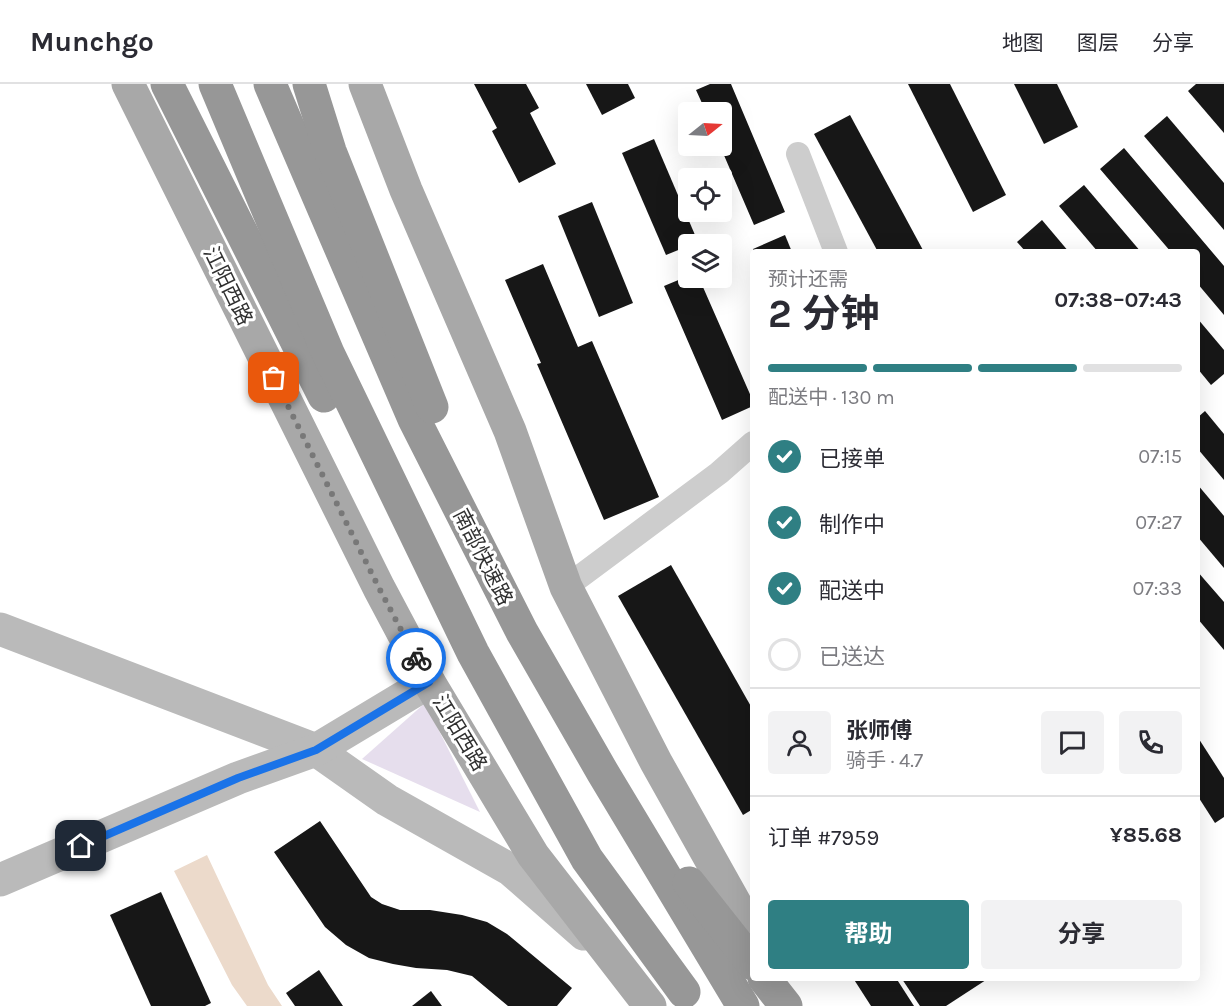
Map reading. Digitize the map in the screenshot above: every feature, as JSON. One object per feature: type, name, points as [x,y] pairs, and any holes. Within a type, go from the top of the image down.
[{"type":"highway","points":[[167,84],[358,462],[473,653],[587,860],[684,992]]},
{"type":"highway","points":[[178,84],[236,222]]},
{"type":"highway","points":[[214,84],[328,353],[473,653]]},
{"type":"highway","name":"南部快速路","points":[[270,84],[414,419],[522,632],[603,773],[743,1006]]},
{"type":"highway","points":[[301,84],[330,151],[522,632]]},
{"type":"highway","points":[[309,84],[330,151]]},
{"type":"highway","points":[[603,773],[750,960]]},
{"type":"highway","points":[[766,981],[786,1006]]},
{"type":"main road","name":"江阳西路","points":[[128,84],[379,588],[429,682],[533,855],[650,1006]]},
{"type":"main road","points":[[365,84],[406,190],[510,431],[566,587],[656,762],[750,930]]},
{"type":"main road","points":[[779,981],[793,1006]]},
{"type":"street","points":[[798,154],[835,249]]},
{"type":"street","points":[[566,587],[719,473],[750,446]]},
{"type":"street","points":[[0,629],[316,750],[387,800],[512,870],[616,963]]},
{"type":"street","points":[[0,880],[238,778],[316,750],[429,682]]},
{"type":"shaded area","points":[[425,703],[480,812],[362,759]]},
{"type":"shaded area","points":[[207,855],[268,985],[282,1006],[247,1006],[232,985],[174,871]]},
{"type":"building","points":[[474,84],[526,84],[539,108],[530,113],[556,164],[519,183],[492,131],[497,128]]},
{"type":"building","points":[[586,84],[628,84],[635,98],[602,115]]},
{"type":"building","points":[[710,84],[731,84],[785,212],[754,225],[732,174],[732,168],[729,168],[724,156],[732,156],[732,102],[701,102],[696,90]]},
{"type":"building","points":[[908,84],[950,84],[1006,195],[973,212]]},
{"type":"building","points":[[1014,84],[1057,84],[1078,127],[1044,144]]},
{"type":"building","points":[[1196,84],[1224,84],[1224,133],[1188,91]]},
{"type":"building","points":[[850,115],[922,249],[876,249],[814,134]]},
{"type":"building","points":[[1167,116],[1224,183],[1224,230],[1144,136]]},
{"type":"building","points":[[654,139],[678,195],[678,222],[689,222],[695,234],[678,234],[678,250],[666,255],[622,153]]},
{"type":"building","points":[[1124,148],[1224,266],[1224,315],[1200,287],[1200,249],[1168,249],[1100,169]]},
{"type":"building","points":[[1084,185],[1138,249],[1095,249],[1059,206]]},
{"type":"building","points":[[592,202],[633,303],[599,317],[558,216]]},
{"type":"building","points":[[1042,220],[1066,249],[1023,249],[1017,242]]},
{"type":"building","points":[[785,235],[791,249],[753,249]]},
{"type":"building","points":[[543,264],[578,347],[592,341],[659,497],[604,520],[537,364],[541,363],[505,280]]},
{"type":"building","points":[[678,280],[678,288],[703,288],[750,394],[750,407],[722,420],[664,286]]},
{"type":"building","points":[[1200,322],[1224,350],[1224,374],[1211,385],[1200,372]]},
{"type":"building","points":[[1205,411],[1224,434],[1224,480],[1200,452],[1200,415]]},
{"type":"building","points":[[1200,488],[1224,516],[1224,568],[1200,540]]},
{"type":"building","points":[[671,565],[750,705],[750,811],[743,815],[618,596]]},
{"type":"building","points":[[1200,574],[1224,602],[1224,650],[1200,622]]},
{"type":"building","points":[[1200,741],[1224,778],[1224,817],[1215,823],[1200,800]]},
{"type":"building","points":[[320,821],[371,897],[382,904],[400,910],[430,910],[487,922],[507,934],[572,988],[557,1006],[508,1006],[472,976],[447,970],[393,964],[369,958],[346,945],[325,927],[274,852]]},
{"type":"building","points":[[161,892],[211,1003],[205,1006],[151,1006],[110,915]]},
{"type":"building","points":[[319,970],[343,1006],[295,1006],[286,993]]},
{"type":"building","points":[[855,981],[898,981],[914,1006],[871,1006]]},
{"type":"building","points":[[903,981],[984,981],[946,1006],[920,1006]]},
{"type":"building","points":[[431,991],[442,1006],[412,1006]]},
{"type":"way so far","points":[[274,378],[416,658]]},
{"type":"route","points":[[81,846],[238,778],[316,750],[429,682],[416,658]]}]
